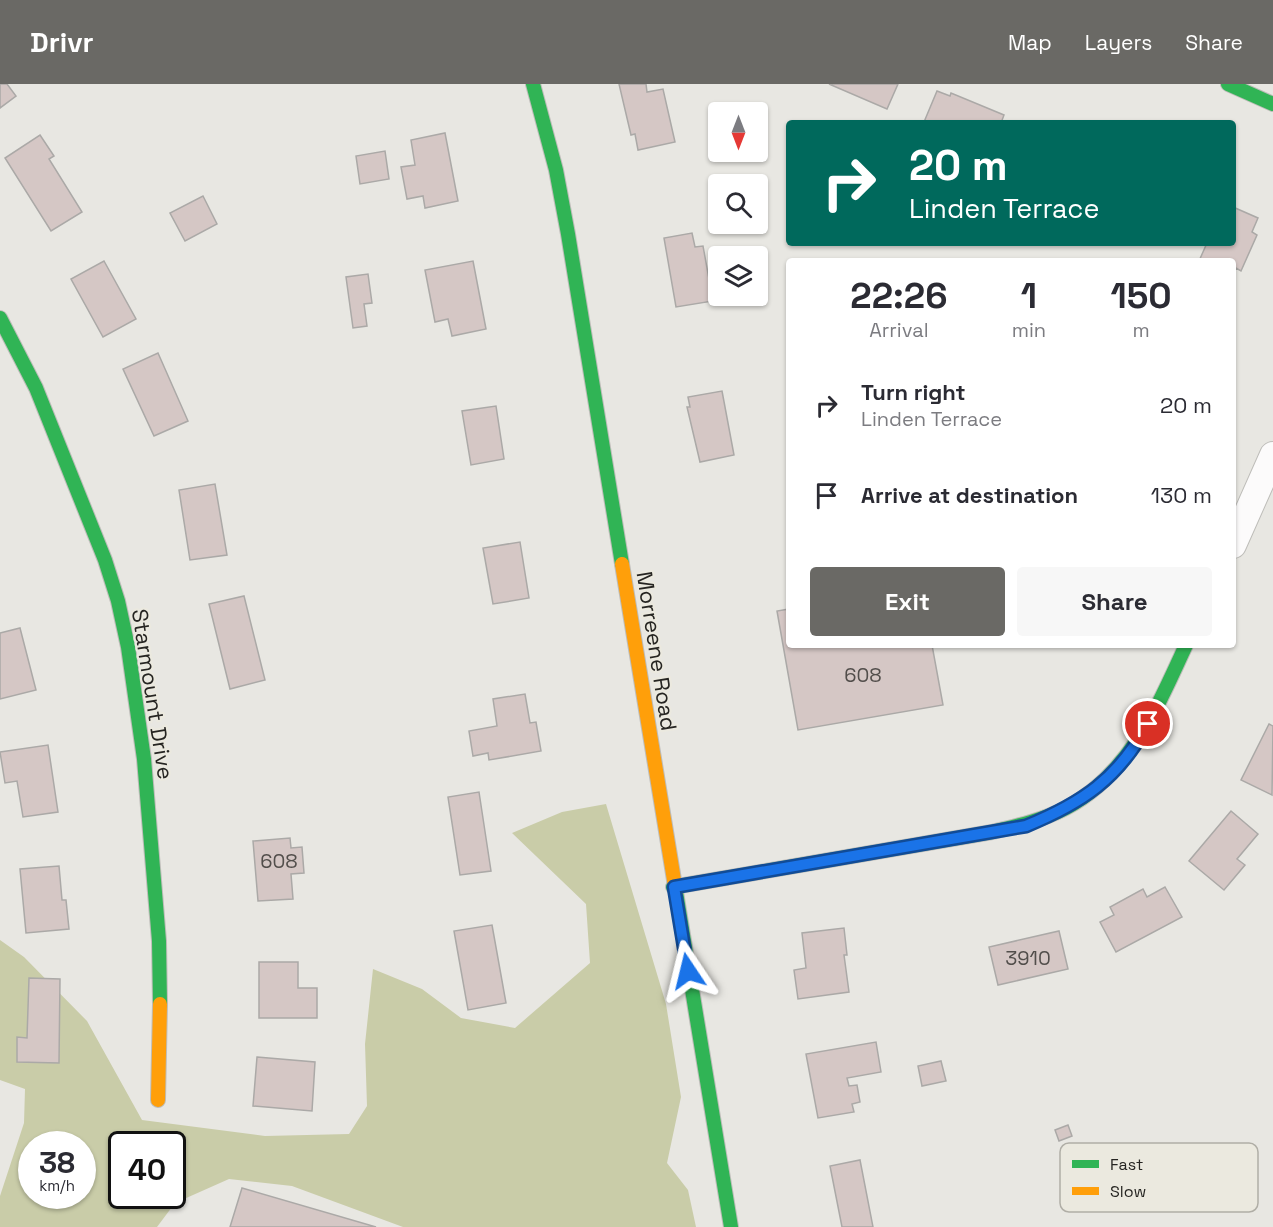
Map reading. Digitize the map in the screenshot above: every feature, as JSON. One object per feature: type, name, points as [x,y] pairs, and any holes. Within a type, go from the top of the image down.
[{"type":"street","name":"Morreene Road","points":[[533,84],[556,170],[568,234],[731,1227]]},
{"type":"street","points":[[1228,84],[1273,104]]},
{"type":"street","name":"Starmount Drive","points":[[0,318],[36,388],[105,560],[118,601],[128,647],[144,759],[159,941],[158,1100]]},
{"type":"street","points":[[1236,538],[1273,455]]},
{"type":"street","points":[[674,887],[1026,826],[1058,813],[1106,782],[1122,765],[1139,742],[1158,707],[1185,648]]},
{"type":"green space","points":[[606,804],[666,1004],[681,1097],[667,1163],[688,1190],[696,1227],[403,1227],[292,1186],[229,1179],[186,1198],[186,1131],[108,1131],[108,1209],[170,1209],[157,1227],[0,1227],[0,1196],[18,1141],[18,1209],[96,1209],[96,1131],[21,1131],[24,1123],[25,1089],[0,1080],[0,940],[24,957],[87,1021],[142,1120],[265,1136],[349,1134],[367,1106],[365,1044],[373,969],[422,989],[461,1018],[515,1028],[590,963],[586,904],[512,833],[562,812]]},
{"type":"building","points":[[0,84],[7,84],[16,96],[0,108]]},
{"type":"building","points":[[619,84],[646,84],[647,92],[663,89],[675,142],[638,150],[635,134],[631,135]]},
{"type":"building","points":[[829,84],[898,84],[887,109]]},
{"type":"building","points":[[937,91],[950,96],[951,93],[1004,115],[1002,120],[925,120]]},
{"type":"building","points":[[445,133],[458,201],[425,208],[423,196],[407,199],[401,167],[415,165],[411,140]]},
{"type":"building","points":[[40,135],[54,156],[49,159],[82,212],[51,231],[5,158]]},
{"type":"building","points":[[385,151],[389,179],[360,184],[356,156]]},
{"type":"building","points":[[203,196],[217,224],[185,241],[170,213]]},
{"type":"building","points":[[1236,208],[1258,218],[1252,232],[1257,235],[1241,271],[1236,268],[1236,258],[1200,258],[1206,246],[1236,246]]},
{"type":"building","points":[[692,233],[695,247],[703,246],[708,274],[708,302],[676,307],[664,238]]},
{"type":"building","points":[[104,261],[136,319],[103,337],[71,279]]},
{"type":"building","points":[[473,261],[486,329],[452,336],[448,319],[435,322],[425,270]]},
{"type":"building","points":[[368,274],[372,303],[364,304],[367,326],[353,328],[346,277]]},
{"type":"building","points":[[158,353],[188,421],[154,436],[123,369]]},
{"type":"building","points":[[722,391],[734,455],[700,462],[687,407],[690,407],[688,397]]},
{"type":"building","points":[[496,406],[504,459],[471,465],[462,411]]},
{"type":"building","points":[[215,484],[227,555],[190,560],[179,490]]},
{"type":"building","points":[[520,542],[529,598],[493,604],[483,548]]},
{"type":"building","points":[[244,596],[265,680],[230,689],[209,604]]},
{"type":"building","points":[[786,610],[786,648],[933,648],[943,705],[798,730],[777,611]]},
{"type":"building","points":[[20,628],[36,690],[0,699],[0,633]]},
{"type":"building","points":[[525,694],[530,723],[536,722],[541,751],[489,760],[488,753],[473,756],[469,731],[497,726],[493,699]]},
{"type":"building","points":[[1269,724],[1273,726],[1272,795],[1241,780]]},
{"type":"building","points":[[48,745],[58,812],[23,817],[17,781],[5,783],[0,752]]},
{"type":"building","points":[[479,792],[491,871],[460,875],[448,797]]},
{"type":"building","points":[[1231,811],[1258,834],[1237,859],[1245,865],[1224,890],[1189,861]]},
{"type":"building","points":[[290,838],[291,848],[302,847],[304,873],[291,874],[293,899],[258,901],[253,841]]},
{"type":"building","points":[[59,866],[62,900],[66,900],[69,929],[26,933],[20,869]]},
{"type":"building","points":[[1165,887],[1182,917],[1116,952],[1100,922],[1114,915],[1110,907],[1143,889],[1147,897]]},
{"type":"building","points":[[492,925],[506,1003],[468,1010],[454,931]]},
{"type":"building","points":[[844,928],[847,955],[844,955],[849,992],[798,999],[794,970],[806,968],[802,933]]},
{"type":"building","points":[[1059,931],[1068,969],[998,985],[989,947]]},
{"type":"building","points":[[259,962],[298,962],[298,988],[317,988],[317,1018],[259,1018]]},
{"type":"building","points":[[29,978],[60,979],[59,1063],[17,1062],[17,1037],[27,1038]]},
{"type":"building","points":[[876,1042],[881,1072],[847,1078],[849,1086],[857,1085],[860,1102],[852,1104],[854,1112],[818,1118],[806,1054]]},
{"type":"building","points":[[257,1057],[315,1062],[312,1111],[253,1106]]},
{"type":"building","points":[[941,1061],[946,1081],[922,1086],[918,1066]]},
{"type":"building","points":[[1068,1125],[1072,1136],[1059,1141],[1055,1130]]},
{"type":"building","points":[[860,1160],[873,1227],[842,1227],[830,1166]]},
{"type":"building","points":[[242,1188],[376,1227],[230,1227]]},
{"type":"traffic: fast","points":[[533,84],[556,170],[568,234],[622,564]]},
{"type":"traffic: fast","points":[[1228,84],[1273,104]]},
{"type":"traffic: fast","points":[[0,318],[36,388],[105,560],[118,601],[128,647],[144,759],[159,941],[160,1004]]},
{"type":"traffic: fast","points":[[673,887],[992,832],[1030,822],[1066,808],[1088,794],[1124,758],[1152,715],[1185,648]]},
{"type":"traffic: fast","points":[[676,892],[731,1227]]},
{"type":"traffic: slow","points":[[622,564],[676,892]]},
{"type":"traffic: slow","points":[[158,1100],[160,1004]]},
{"type":"route","points":[[688,971],[674,887],[1026,826],[1058,813],[1106,782],[1139,742],[1148,724]]}]
